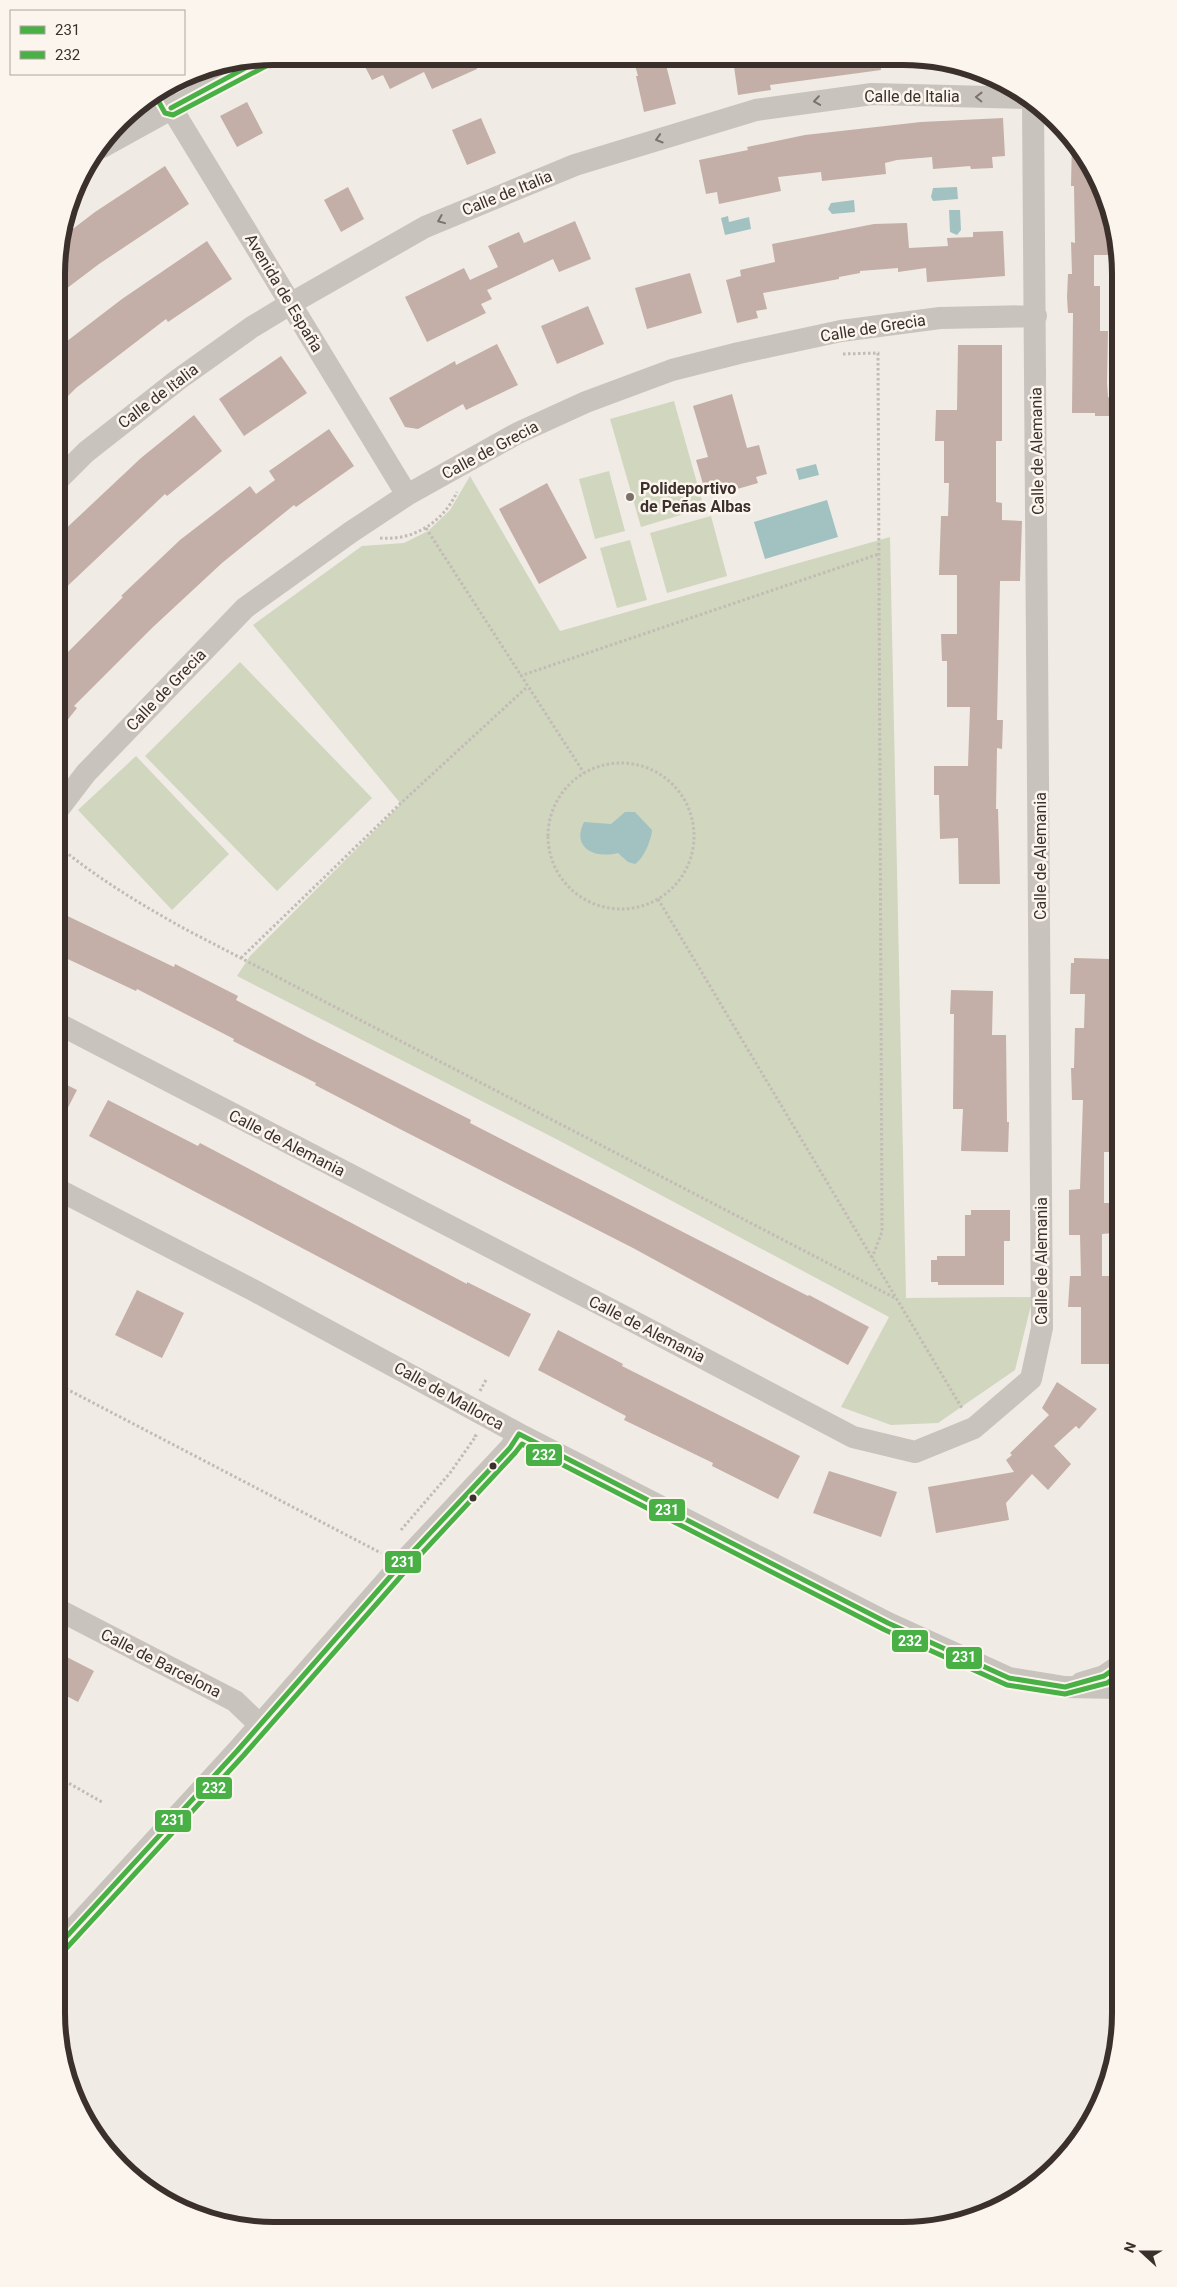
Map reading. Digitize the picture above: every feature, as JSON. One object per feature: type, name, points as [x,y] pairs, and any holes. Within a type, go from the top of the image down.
[{"type":"street","points":[[117,136],[166,100],[241,68]]},
{"type":"street","name":"Calle de Italia","points":[[65,473],[86,452],[179,379],[252,327],[425,227],[575,164],[756,110],[872,94],[1015,98]]},
{"type":"street","name":"Avenida de España","points":[[166,100],[406,495]]},
{"type":"street","name":"Calle de Alemania","points":[[65,1027],[626,1317],[853,1438],[915,1452],[974,1428],[1031,1379],[1042,1328],[1034,111]]},
{"type":"street","name":"Calle de Grecia","points":[[65,802],[86,773],[245,608],[406,495],[518,433],[586,402],[672,370],[840,331],[940,318],[1036,316]]},
{"type":"street","name":"Calle de Mallorca","points":[[65,1193],[261,1295],[519,1434],[888,1623],[1008,1678],[1065,1687],[1112,1688]]},
{"type":"street","points":[[65,1938],[231,1758],[403,1562],[510,1448],[519,1434]]},
{"type":"street","name":"Calle de Barcelona","points":[[65,1613],[235,1701],[260,1724]]},
{"type":"street","name":"Calle de Mallorca","points":[[1065,1687],[1104,1676],[1112,1670]]},
{"type":"path","points":[[842,354],[878,353],[882,1232],[872,1258]]},
{"type":"path","points":[[377,537],[395,539],[426,528],[448,508],[461,484]]},
{"type":"path","points":[[426,528],[584,774]]},
{"type":"path","points":[[520,676],[879,554]]},
{"type":"path","points":[[241,958],[401,804],[527,688]]},
{"type":"path","points":[[618,763],[635,765],[656,772],[677,790],[688,806],[693,826],[693,846],[689,862],[680,880],[658,899],[644,906],[629,909],[611,909],[596,905],[580,897],[566,884],[553,862],[548,844],[550,822],[556,803],[569,785],[584,774],[599,767],[618,763]]},
{"type":"path","points":[[65,851],[84,867],[134,901],[895,1298]]},
{"type":"path","points":[[658,899],[974,1428]]},
{"type":"path","points":[[65,1388],[380,1554],[386,1547]]},
{"type":"path","points":[[399,1532],[450,1473],[476,1436],[468,1431]]},
{"type":"path","points":[[65,1781],[102,1802]]},
{"type":"green space","points":[[674,401],[704,508],[641,527],[610,419]]},
{"type":"green space","points":[[609,471],[625,531],[595,539],[579,479]]},
{"type":"green space","points":[[470,476],[560,631],[890,537],[906,1298],[1033,1297],[1015,1370],[938,1423],[891,1425],[841,1407],[889,1317],[560,1141],[237,976],[250,956],[401,804],[253,625],[362,546],[404,543],[428,531],[450,510]]},
{"type":"green space","points":[[711,516],[727,576],[667,593],[650,533]]},
{"type":"green space","points":[[630,540],[647,600],[617,608],[600,548]]},
{"type":"green space","points":[[240,662],[372,798],[277,891],[145,756]]},
{"type":"green space","points":[[136,756],[229,854],[172,910],[78,810]]},
{"type":"water","points":[[957,187],[958,199],[933,201],[931,197],[933,188]]},
{"type":"water","points":[[854,200],[855,212],[832,214],[828,209],[831,203]]},
{"type":"water","points":[[949,210],[960,210],[961,230],[957,235],[950,232]]},
{"type":"water","points":[[728,216],[729,222],[749,217],[751,229],[725,235],[721,218]]},
{"type":"water","points":[[816,464],[819,475],[799,480],[796,469]]},
{"type":"water","points":[[827,500],[838,537],[765,559],[754,522]]},
{"type":"water","points":[[625,812],[635,812],[652,830],[646,849],[635,864],[628,862],[618,853],[594,853],[583,845],[581,831],[584,822],[611,824]]},
{"type":"building","points":[[364,65],[475,65],[477,69],[432,89],[424,72],[390,89],[383,75],[372,80]]},
{"type":"building","points":[[635,65],[652,65],[652,68],[666,65],[676,104],[644,112],[636,76],[638,76]]},
{"type":"building","points":[[734,65],[880,65],[881,70],[770,85],[771,90],[738,95]]},
{"type":"building","points":[[247,102],[263,133],[237,147],[220,116]]},
{"type":"building","points":[[481,118],[496,153],[467,165],[452,130]]},
{"type":"building","points":[[1003,118],[1005,156],[992,157],[993,168],[971,169],[970,166],[933,169],[932,157],[897,160],[885,163],[886,174],[822,181],[821,172],[778,177],[781,191],[719,204],[717,192],[706,194],[699,160],[748,150],[747,147],[805,135],[921,122]]},
{"type":"building","points":[[1072,151],[1096,194],[1105,220],[1110,247],[1111,255],[1094,255],[1094,286],[1100,286],[1100,331],[1108,331],[1107,383],[1108,397],[1111,398],[1111,416],[1095,416],[1095,413],[1072,413],[1073,313],[1068,313],[1067,297],[1068,274],[1072,274],[1071,242],[1075,243],[1074,186],[1071,186]]},
{"type":"building","points":[[165,166],[189,204],[99,264],[65,290],[65,261],[70,231],[95,212]]},
{"type":"building","points":[[348,187],[364,219],[341,232],[324,200]]},
{"type":"building","points":[[575,221],[591,259],[559,272],[553,259],[487,290],[492,299],[481,304],[486,313],[427,342],[405,297],[464,268],[470,280],[498,267],[488,246],[519,232],[524,243]]},
{"type":"building","points":[[907,223],[909,248],[948,246],[947,238],[973,237],[973,232],[1003,231],[1005,276],[927,282],[926,268],[898,272],[898,268],[860,271],[860,273],[839,277],[839,279],[763,293],[767,309],[756,311],[758,318],[737,323],[726,280],[741,276],[740,270],[775,262],[772,244],[874,224]]},
{"type":"building","points":[[207,241],[232,279],[168,322],[166,319],[76,388],[65,399],[65,343],[122,299]]},
{"type":"building","points":[[690,273],[702,313],[647,329],[635,288]]},
{"type":"building","points":[[588,306],[604,344],[557,364],[541,326]]},
{"type":"building","points":[[497,344],[518,385],[466,410],[463,404],[418,429],[405,427],[389,398],[455,361],[456,365]]},
{"type":"building","points":[[958,345],[1002,345],[1002,441],[996,441],[996,502],[1002,503],[1002,520],[1022,521],[1020,581],[1000,581],[997,720],[1003,720],[1002,749],[997,748],[996,809],[998,809],[1000,884],[959,884],[958,838],[940,839],[939,795],[934,795],[934,766],[968,766],[970,707],[947,707],[947,661],[942,661],[941,634],[957,634],[957,575],[939,575],[941,516],[948,516],[949,483],[944,483],[944,441],[935,441],[936,410],[957,410]]},
{"type":"building","points":[[281,356],[307,393],[244,436],[219,399]]},
{"type":"building","points":[[732,394],[747,448],[759,445],[767,474],[756,477],[758,483],[720,494],[718,487],[705,491],[696,460],[708,457],[693,406]]},
{"type":"building","points":[[194,415],[222,451],[167,496],[165,494],[65,588],[65,529],[141,458]]},
{"type":"building","points":[[329,429],[354,466],[296,507],[294,505],[222,563],[152,628],[74,706],[77,708],[65,723],[65,655],[123,597],[121,596],[180,540],[250,486],[256,494],[275,480],[269,471]]},
{"type":"building","points":[[547,483],[587,558],[539,584],[499,509]]},
{"type":"building","points":[[65,915],[174,967],[175,964],[238,996],[236,1000],[471,1120],[470,1123],[869,1327],[848,1365],[633,1248],[315,1085],[316,1083],[233,1041],[234,1039],[137,989],[136,991],[65,958]]},
{"type":"building","points":[[1074,958],[1110,959],[1110,965],[1112,965],[1112,1145],[1111,1152],[1104,1152],[1104,1203],[1112,1203],[1112,1233],[1102,1234],[1102,1276],[1112,1276],[1112,1364],[1081,1364],[1081,1307],[1068,1307],[1070,1276],[1081,1276],[1080,1235],[1069,1235],[1069,1190],[1080,1189],[1083,1100],[1072,1100],[1071,1068],[1074,1068],[1075,1028],[1084,1028],[1085,994],[1070,994],[1071,963],[1074,963]]},
{"type":"building","points":[[951,990],[993,991],[992,1035],[1006,1035],[1007,1122],[1009,1122],[1008,1152],[961,1151],[963,1109],[953,1109],[954,1014],[950,1014]]},
{"type":"building","points":[[65,1084],[77,1090],[65,1113]]},
{"type":"building","points":[[108,1100],[198,1146],[200,1143],[467,1284],[467,1282],[531,1314],[509,1357],[89,1136]]},
{"type":"building","points":[[971,1210],[1010,1210],[1010,1241],[1004,1241],[1004,1285],[938,1285],[938,1282],[931,1282],[931,1260],[937,1260],[937,1256],[965,1256],[965,1215],[971,1215]]},
{"type":"building","points":[[137,1290],[184,1313],[162,1358],[115,1335]]},
{"type":"building","points":[[558,1330],[623,1364],[622,1366],[800,1456],[778,1499],[712,1466],[713,1463],[624,1420],[626,1416],[538,1370]]},
{"type":"building","points":[[1057,1382],[1097,1409],[1079,1429],[1076,1426],[1054,1446],[1071,1464],[1048,1490],[1032,1474],[1006,1503],[1009,1520],[936,1533],[928,1487],[1014,1472],[1006,1460],[1012,1455],[1010,1453],[1049,1415],[1042,1408]]},
{"type":"building","points":[[829,1471],[897,1492],[881,1537],[813,1513]]},
{"type":"building","points":[[65,1656],[94,1671],[78,1702],[65,1695]]},
{"type":"transit line","name":"232","points":[[158,100],[165,113],[173,115],[266,66]]},
{"type":"transit line","name":"231","points":[[171,108],[247,67]]},
{"type":"transit line","name":"231","points":[[519,1434],[888,1623],[1009,1678],[1065,1687],[1104,1676],[1112,1670]]},
{"type":"transit line","name":"231","points":[[65,1938],[237,1751],[403,1562],[510,1448],[519,1434]]},
{"type":"transit line","name":"232","points":[[65,1950],[243,1756],[409,1567],[522,1444],[885,1630],[1007,1685],[1065,1694],[1107,1683],[1112,1680]]},
{"type":"place","name":"Polideportivo de Peñas Albas","points":[[630,497]]}]
